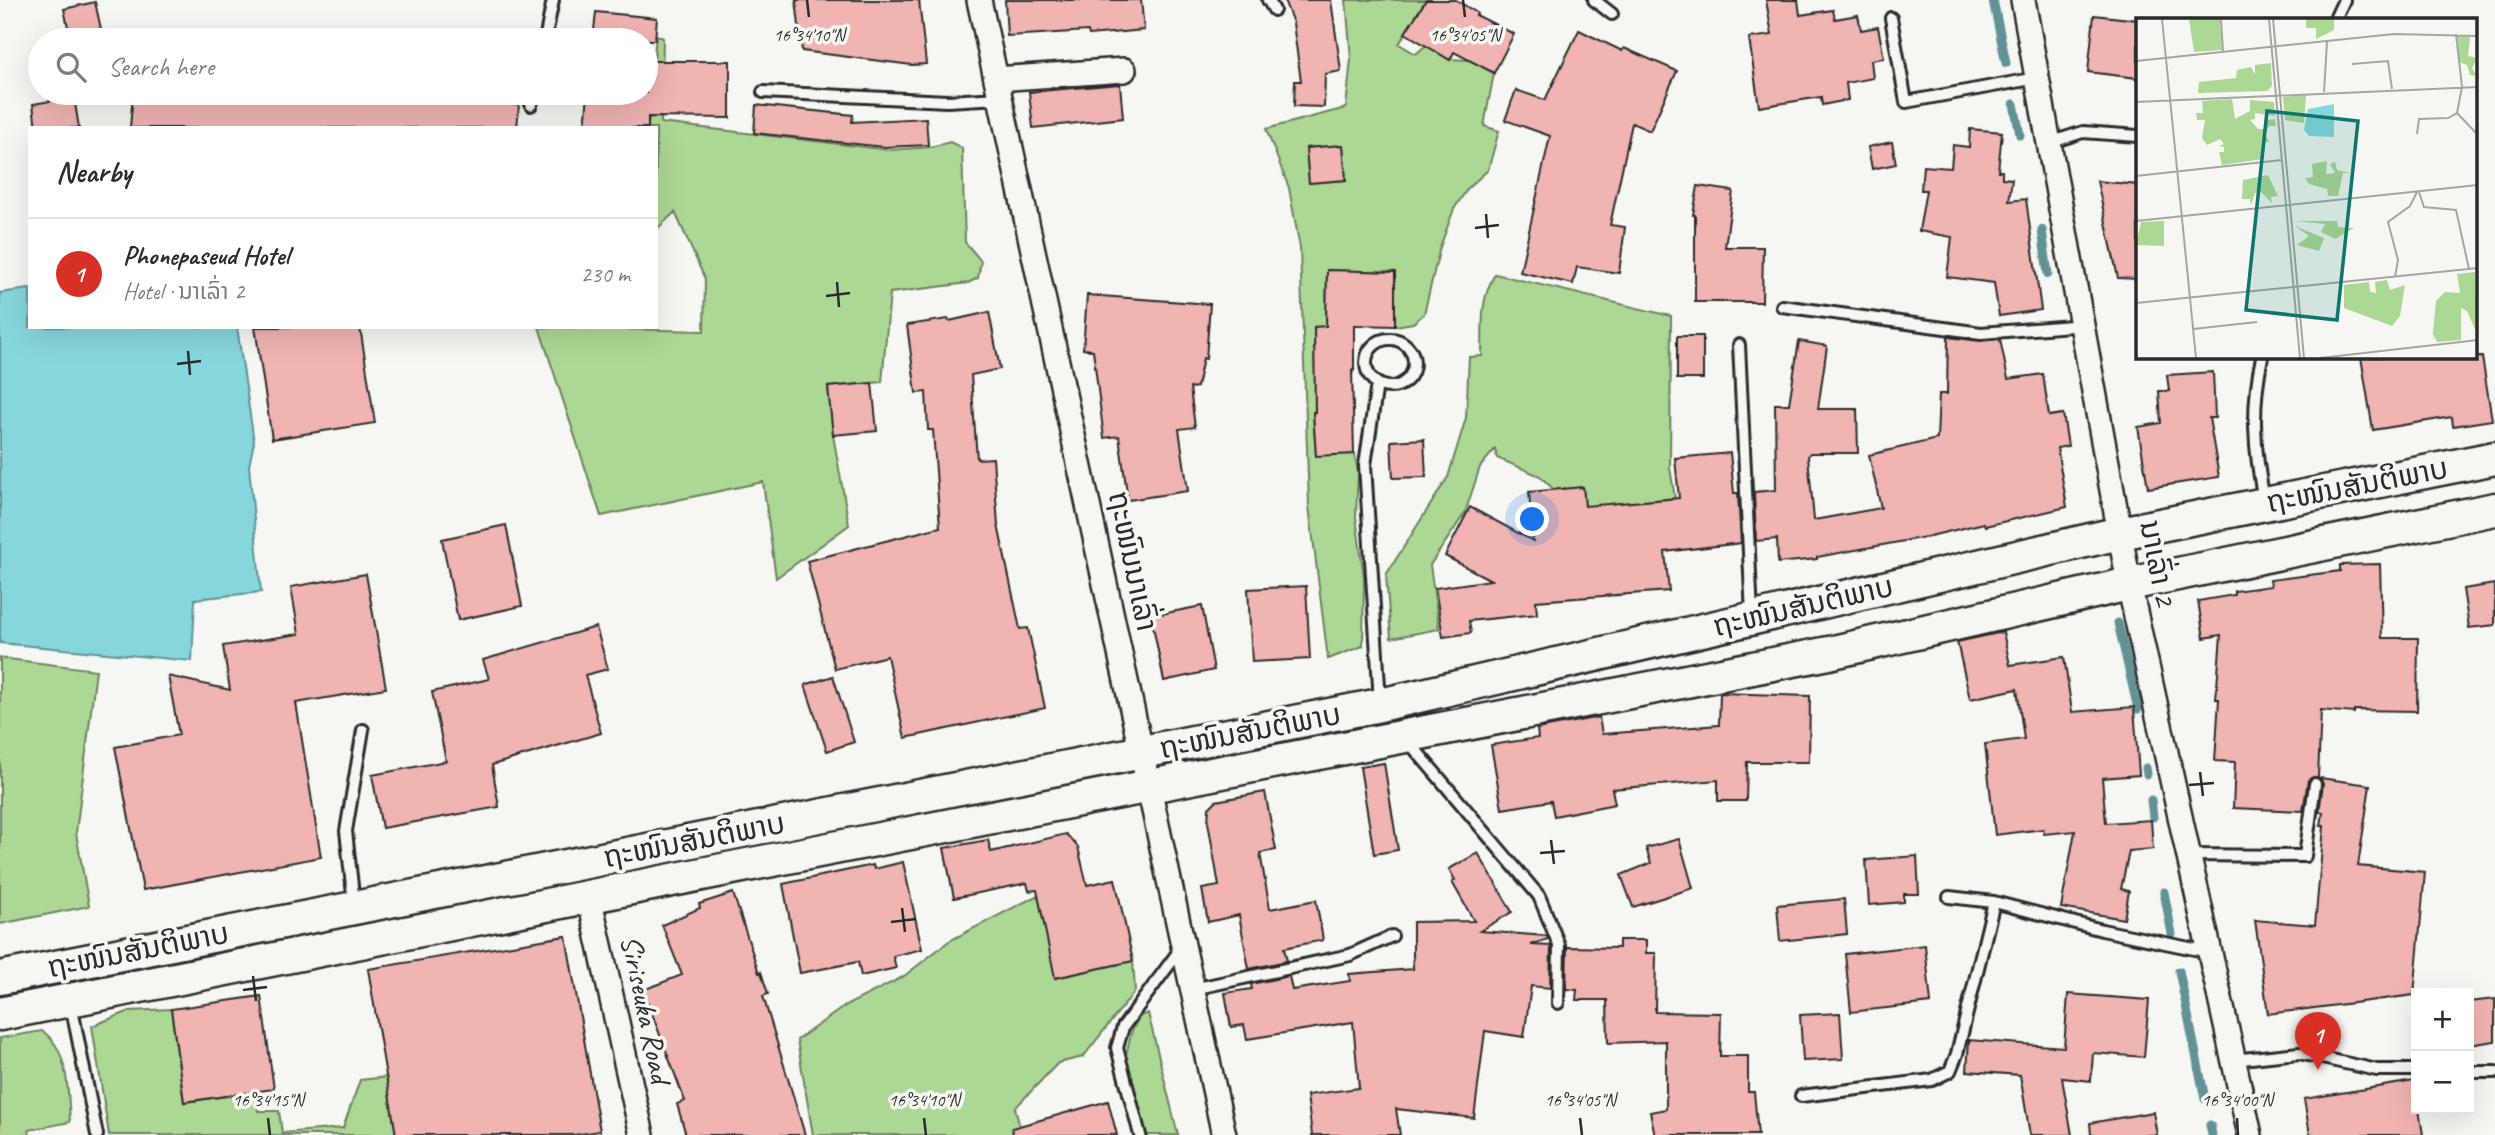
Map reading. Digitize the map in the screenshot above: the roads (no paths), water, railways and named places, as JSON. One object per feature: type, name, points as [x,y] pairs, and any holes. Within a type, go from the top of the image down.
[{"type":"street","name":"ຖະໜົນນາເລົ່າ","points":[[979,0],[1224,1135]]},
{"type":"street","name":"ນາເລົ່າ 2","points":[[2023,0],[2129,584],[2250,1135]]},
{"type":"street","points":[[998,89],[1124,70]]},
{"type":"street","name":"ຖະໜົນສັນຕິພາບ","points":[[0,978],[1380,705],[2120,533],[2495,458]]},
{"type":"street","name":"ຖະໜົນສັນຕິພາບ","points":[[0,1014],[1829,653],[2129,584],[2495,509]]},
{"type":"street","name":"Siriseuka Road","points":[[589,896],[642,1135]]},
{"type":"lane","points":[[547,28],[553,0]]},
{"type":"lane","points":[[1268,0],[1275,10]]},
{"type":"lane","points":[[1594,0],[1612,14]]},
{"type":"lane","points":[[2335,18],[2344,0]]},
{"type":"lane","points":[[1891,18],[1906,102],[2037,78]]},
{"type":"lane","points":[[763,92],[947,101],[998,89]]},
{"type":"lane","points":[[2049,143],[2083,132],[2136,136]]},
{"type":"lane","points":[[1782,306],[1981,333],[2084,325]]},
{"type":"lane","points":[[1377,384],[1392,388],[1400,386],[1412,374],[1415,358],[1412,351],[1400,340],[1384,339],[1371,348],[1366,363],[1367,371],[1377,384],[1365,465],[1380,705]]},
{"type":"lane","points":[[1739,345],[1753,618]]},
{"type":"lane","points":[[2262,359],[2255,392],[2257,460],[2265,502]]},
{"type":"lane","points":[[354,907],[346,831],[363,730]]},
{"type":"lane","points":[[1404,736],[1539,896],[1559,945],[1558,1003]]},
{"type":"lane","points":[[2188,855],[2305,856],[2315,784]]},
{"type":"lane","points":[[1949,897],[1994,902],[2102,930],[2210,952]]},
{"type":"lane","points":[[1801,1096],[1932,1080],[1950,1071],[1957,1054],[1994,902]]},
{"type":"lane","points":[[1193,989],[1350,955],[1392,936]]},
{"type":"lane","points":[[1139,1135],[1117,1048],[1124,1027],[1184,945]]},
{"type":"lane","points":[[70,1000],[97,1135]]},
{"type":"lane","points":[[2233,1060],[2299,1053],[2377,1070],[2411,1070]]},
{"type":"lane","points":[[2474,1072],[2495,1072]]},
{"type":"water","points":[[28,289],[28,329],[237,329],[254,442],[249,466],[261,592],[195,599],[192,661],[0,643],[0,293]]},
{"type":"waterway","points":[[1993,0],[2006,63]]},
{"type":"waterway","points":[[2014,104],[2020,135]]},
{"type":"waterway","points":[[2042,230],[2048,274]]},
{"type":"waterway","points":[[2118,623],[2138,709]]},
{"type":"waterway","points":[[2146,768],[2147,774]]},
{"type":"waterway","points":[[2151,800],[2153,817]]},
{"type":"waterway","points":[[2164,892],[2172,934]]},
{"type":"waterway","points":[[2179,971],[2205,1099]]},
{"type":"waterway","points":[[2210,1125],[2212,1135]]},
{"type":"place","name":"Phonepaseud Hotel","points":[[2318,1070]]}]
